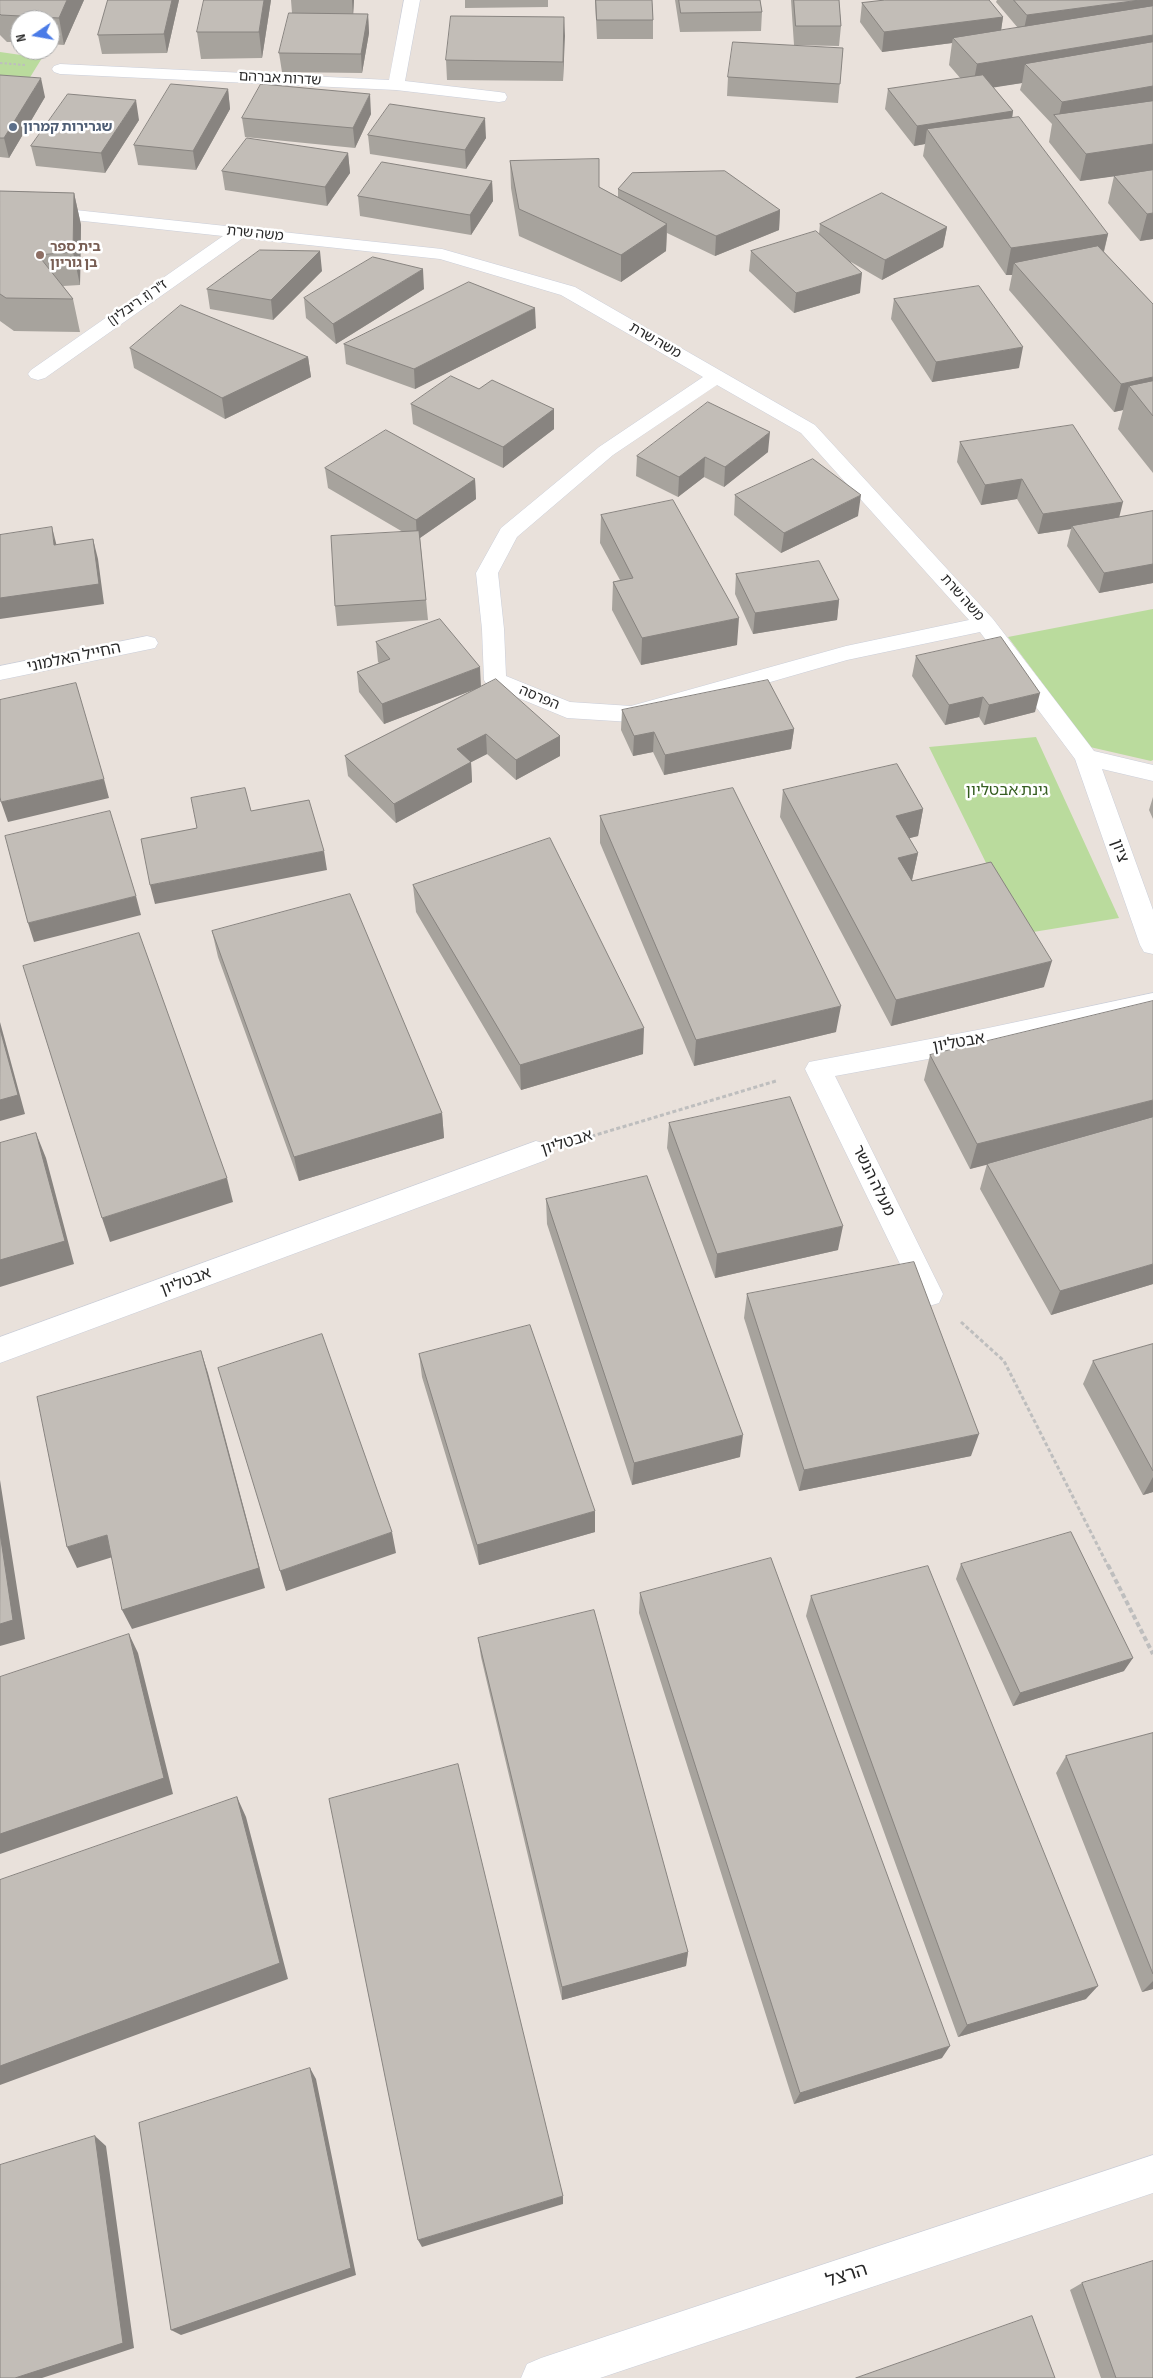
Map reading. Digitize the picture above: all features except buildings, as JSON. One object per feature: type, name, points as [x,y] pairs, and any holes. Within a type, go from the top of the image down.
[{"type":"street","points":[[396,85],[412,0]]},
{"type":"street","name":"שדרות אברהם","points":[[60,69],[396,85],[499,97]]},
{"type":"street","name":"משה שרת","points":[[0,207],[442,254],[568,291],[808,429],[985,624],[1086,757]]},
{"type":"street","name":"ז\"ר (ז. ריבלין)","points":[[38,374],[239,233]]},
{"type":"street","name":"הפרסה","points":[[716,376],[606,450],[508,533],[487,573],[493,629],[495,680],[567,710],[631,714],[846,653],[985,624]]},
{"type":"street","name":"החייל האלמוני","points":[[0,673],[147,643]]},
{"type":"street","points":[[1086,757],[1153,773]]},
{"type":"street","name":"ציון","points":[[1086,757],[1153,945]]},
{"type":"street","name":"אבטליון","points":[[818,1069],[988,1038],[1153,1003]]},
{"type":"street","name":"מעלה הנשר","points":[[818,1069],[929,1294]]},
{"type":"street","name":"אבטליון","points":[[0,1350],[536,1152]]},
{"type":"street","name":"הרצל","points":[[541,2378],[1153,2174]]},
{"type":"path","name":"אבטליון","points":[[536,1152],[818,1069]]},
{"type":"path","points":[[929,1294],[1004,1361],[1153,1654]]},
{"type":"green space","points":[[0,52],[10,53],[10,60],[41,60],[29,79],[0,78]]},
{"type":"green space","points":[[1153,609],[1153,760],[1151,761],[1090,747],[1008,637]]},
{"type":"green space","name":"גינת אבטליון","points":[[1036,737],[1119,918],[1021,934],[929,747]]},
{"type":"place","name":"שגרירות קמרון","points":[[13,127]]},
{"type":"place","name":"בית ספר בן גוריון","points":[[40,255]]}]
